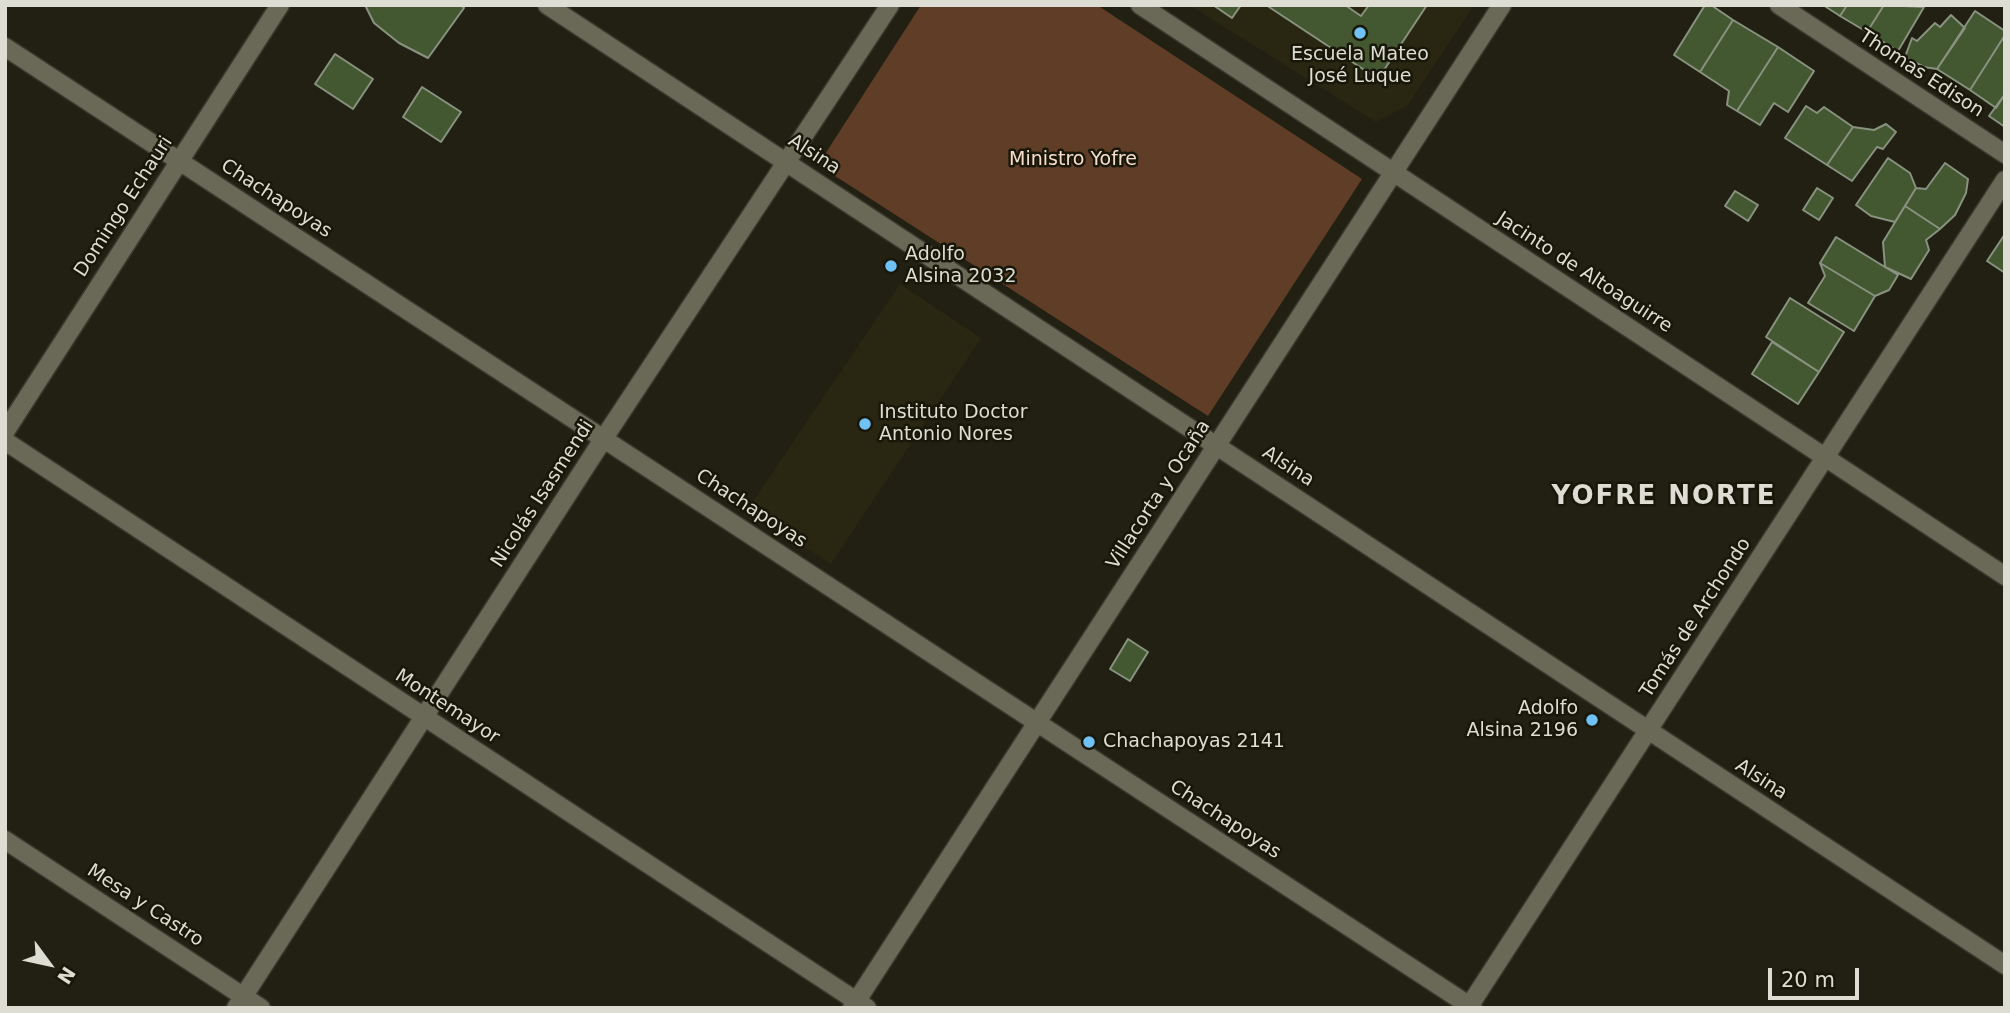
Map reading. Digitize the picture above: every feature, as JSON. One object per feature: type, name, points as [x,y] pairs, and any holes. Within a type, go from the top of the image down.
[{"type":"street","name":"Domingo Echauri","points":[[5,432],[280,5]]},
{"type":"street","name":"Alsina","points":[[547,5],[2005,965]]},
{"type":"street","name":"Nicolás Isasmendi","points":[[240,1002],[604,438],[890,5]]},
{"type":"street","name":"Jacinto de Altoaguirre","points":[[1140,5],[2005,576]]},
{"type":"street","name":"Villacorta y Ocaña","points":[[858,1006],[1036,721],[1502,5]]},
{"type":"street","name":"Thomas Edison","points":[[1779,5],[2005,154]]},
{"type":"street","name":"Chachapoyas","points":[[5,47],[1470,1007]]},
{"type":"street","name":"Tomás de Archondo","points":[[1470,1007],[2005,180]]},
{"type":"street","name":"Montemayor","points":[[5,441],[858,1006]]},
{"type":"street","name":"Mesa y Castro","points":[[5,840],[240,1002],[261,1008]]},
{"type":"shaded area","points":[[1189,5],[1474,5],[1407,106],[1376,122]]},
{"type":"shaded area","name":"Instituto Doctor Antonio Nores","points":[[900,284],[981,338],[831,564],[747,510]]},
{"type":"green space","name":"Ministro Yofre","points":[[921,5],[1097,5],[1362,179],[1208,416],[818,165]]},
{"type":"building","points":[[365,5],[461,5],[464,8],[428,58],[399,43],[374,23]]},
{"type":"building","points":[[1213,5],[1241,5],[1232,18]]},
{"type":"building","points":[[1266,5],[1345,5],[1361,16],[1369,5],[1427,5],[1378,79]]},
{"type":"building","points":[[1705,5],[1711,5],[1733,20],[1700,72],[1674,55]]},
{"type":"building","points":[[1823,5],[1847,5],[1840,16]]},
{"type":"building","points":[[1847,5],[1884,5],[1867,32],[1840,16]]},
{"type":"building","points":[[1884,5],[1924,7],[1898,51],[1867,32]]},
{"type":"building","points":[[1975,11],[2005,31],[2005,35],[1970,90],[1937,69]]},
{"type":"building","points":[[1951,15],[1965,28],[1937,69],[1924,67],[1905,57],[1912,38],[1917,41],[1935,23],[1940,27]]},
{"type":"building","points":[[1733,20],[1778,47],[1737,111],[1727,105],[1729,91],[1700,72]]},
{"type":"building","points":[[2005,35],[2005,94],[1996,108],[1970,90]]},
{"type":"building","points":[[1778,47],[1814,71],[1788,112],[1774,103],[1760,125],[1737,111]]},
{"type":"building","points":[[335,54],[373,79],[353,109],[315,84]]},
{"type":"building","points":[[422,87],[461,112],[441,142],[403,117]]},
{"type":"building","points":[[2005,94],[2005,127],[1989,116]]},
{"type":"building","points":[[1806,106],[1817,113],[1824,107],[1853,127],[1827,165],[1785,138]]},
{"type":"building","points":[[1886,124],[1896,132],[1883,149],[1877,147],[1852,181],[1827,165],[1853,127],[1874,130]]},
{"type":"building","points":[[1888,158],[1910,173],[1916,188],[1895,222],[1871,216],[1856,205]]},
{"type":"building","points":[[1945,163],[1968,179],[1966,193],[1955,215],[1940,229],[1905,206],[1916,188],[1926,189]]},
{"type":"building","points":[[1817,188],[1833,198],[1819,220],[1803,210]]},
{"type":"building","points":[[1735,191],[1758,205],[1748,221],[1725,206]]},
{"type":"building","points":[[1905,206],[1940,229],[1926,240],[1929,250],[1911,279],[1885,267],[1883,242]]},
{"type":"building","points":[[2005,234],[2005,273],[1987,261]]},
{"type":"building","points":[[1836,237],[1898,275],[1889,290],[1875,296],[1820,263]]},
{"type":"building","points":[[1820,263],[1875,296],[1854,331],[1808,303],[1825,276]]},
{"type":"building","points":[[1790,298],[1844,332],[1819,372],[1766,337]]},
{"type":"building","points":[[1772,342],[1819,372],[1798,404],[1752,374]]},
{"type":"building","points":[[1128,639],[1148,652],[1130,681],[1110,669]]},
{"type":"place","name":"Escuela Mateo José Luque","points":[[1360,33]]},
{"type":"place","name":"Adolfo Alsina 2032","points":[[891,266]]},
{"type":"place","name":"Instituto Doctor Antonio Nores","points":[[865,424]]},
{"type":"place","name":"Adolfo Alsina 2196","points":[[1592,720]]},
{"type":"place","name":"Chachapoyas 2141","points":[[1089,742]]},
{"type":"district","name":"YOFRE NORTE","points":[[1664,497]]}]
